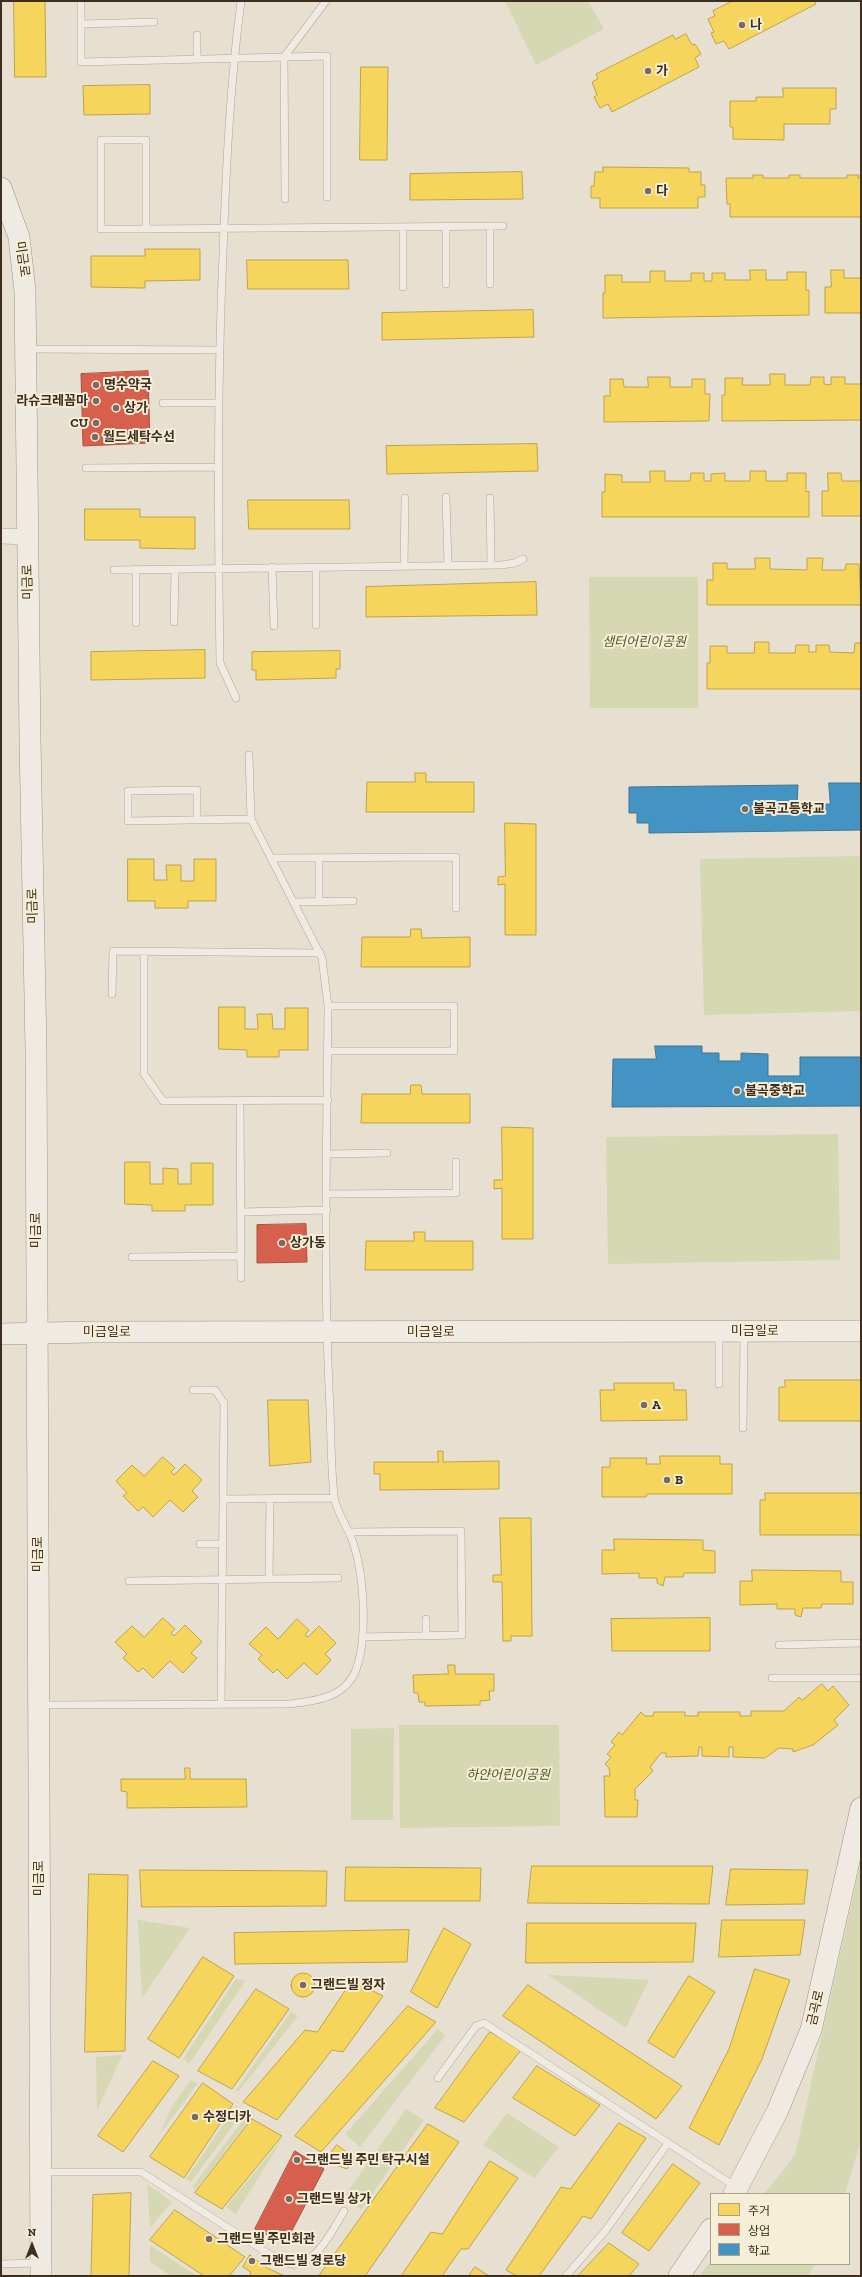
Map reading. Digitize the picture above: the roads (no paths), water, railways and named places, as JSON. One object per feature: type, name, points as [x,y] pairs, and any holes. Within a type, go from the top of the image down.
[{"type":"main road","name":"미금로","points":[[1,188],[17,230],[24,264],[26,349],[36,1049],[40,2270]]},
{"type":"main road","name":"미금일로","points":[[1,1334],[861,1331]]},
{"type":"main road","name":"금곡로","points":[[736,2191],[777,2112],[811,2030],[861,1808]]},
{"type":"main road","points":[[679,2276],[710,2230]]},
{"type":"street","points":[[1,536],[28,537]]},
{"type":"lane","points":[[81,1],[81,62],[327,56],[327,197]]},
{"type":"lane","points":[[236,698],[220,664],[218,568],[218,350],[234,58],[241,1]]},
{"type":"lane","points":[[285,199],[284,57],[326,1]]},
{"type":"lane","points":[[81,24],[154,22]]},
{"type":"lane","points":[[197,35],[197,59]]},
{"type":"lane","points":[[146,229],[146,140],[101,140],[101,229],[146,229],[403,227],[446,226],[503,226]]},
{"type":"lane","points":[[446,226],[446,284]]},
{"type":"lane","points":[[490,226],[490,284]]},
{"type":"lane","points":[[403,227],[403,287]]},
{"type":"lane","points":[[26,349],[218,350]]},
{"type":"lane","points":[[163,404],[218,404]]},
{"type":"lane","points":[[86,468],[218,467]]},
{"type":"lane","points":[[404,566],[405,498]]},
{"type":"lane","points":[[446,498],[448,565]]},
{"type":"lane","points":[[490,498],[491,565]]},
{"type":"lane","points":[[114,570],[491,565],[514,563],[523,559]]},
{"type":"lane","points":[[272,567],[274,626]]},
{"type":"lane","points":[[316,567],[316,625]]},
{"type":"lane","points":[[174,622],[175,569]]},
{"type":"lane","points":[[136,570],[136,623]]},
{"type":"lane","points":[[38,1705],[289,1704],[332,1697],[346,1684],[356,1669],[361,1651],[361,1588],[356,1553],[349,1532],[334,1498],[326,1332],[328,1006],[320,953],[251,819],[249,755]]},
{"type":"lane","points":[[197,820],[197,790],[128,791],[128,821],[197,820],[251,819]]},
{"type":"lane","points":[[271,858],[456,857],[456,908]]},
{"type":"lane","points":[[318,858],[318,902]]},
{"type":"lane","points":[[294,902],[353,902]]},
{"type":"lane","points":[[112,994],[113,950],[320,953]]},
{"type":"lane","points":[[144,951],[144,1074],[163,1101],[328,1100]]},
{"type":"lane","points":[[328,1006],[454,1006],[454,1051],[328,1051]]},
{"type":"lane","points":[[240,1101],[241,1278]]},
{"type":"lane","points":[[327,1154],[387,1153]]},
{"type":"lane","points":[[327,1194],[456,1193],[456,1162]]},
{"type":"lane","points":[[241,1212],[327,1210]]},
{"type":"lane","points":[[132,1257],[241,1256]]},
{"type":"lane","points":[[719,1332],[719,1384]]},
{"type":"lane","points":[[743,1428],[744,1332]]},
{"type":"lane","points":[[193,1390],[215,1390],[224,1403],[221,1704]]},
{"type":"lane","points":[[223,1499],[334,1498]]},
{"type":"lane","points":[[269,1579],[270,1499]]},
{"type":"lane","points":[[349,1532],[461,1531],[462,1635],[362,1637]]},
{"type":"lane","points":[[200,1544],[222,1544]]},
{"type":"lane","points":[[128,1581],[338,1578]]},
{"type":"lane","points":[[426,1619],[426,1635]]},
{"type":"lane","points":[[779,1645],[861,1643]]},
{"type":"lane","points":[[772,1678],[861,1678]]},
{"type":"lane","points":[[438,2078],[476,2026],[484,2023],[668,2143],[736,2191]]},
{"type":"lane","points":[[566,2276],[606,2230],[668,2143]]},
{"type":"lane","points":[[40,2172],[141,2172],[280,2261],[293,2265],[306,2262],[316,2253],[344,2211]]},
{"type":"lane","points":[[3,2262],[40,2270]]},
{"type":"place","name":"나","points":[[742,25]]},
{"type":"place","name":"가","points":[[648,71]]},
{"type":"place","name":"다","points":[[648,191]]},
{"type":"place","name":"명수약국","points":[[96,385]]},
{"type":"place","name":"라슈크레꼼마","points":[[96,401]]},
{"type":"place","name":"상가","points":[[116,408]]},
{"type":"place","name":"CU","points":[[96,423]]},
{"type":"place","name":"월드세탁수선","points":[[95,437]]},
{"type":"place","name":"불곡고등학교","points":[[745,809]]},
{"type":"place","name":"불곡중학교","points":[[737,1091]]},
{"type":"place","name":"상가동","points":[[282,1243]]},
{"type":"place","name":"A","points":[[644,1405]]},
{"type":"place","name":"B","points":[[667,1480]]},
{"type":"place","name":"그랜드빌 정자","points":[[303,1985]]},
{"type":"place","name":"수정디카","points":[[195,2117]]},
{"type":"place","name":"그랜드빌 주민 탁구시설","points":[[297,2160]]},
{"type":"place","name":"그랜드빌 상가","points":[[289,2199]]},
{"type":"place","name":"그랜드빌 주민회관","points":[[209,2239]]},
{"type":"place","name":"그랜드빌 경로당","points":[[252,2261]]},
{"type":"park label","name":"샘터어린이공원","points":[[644,642]]},
{"type":"park label","name":"하얀어린이공원","points":[[508,1775]]}]
